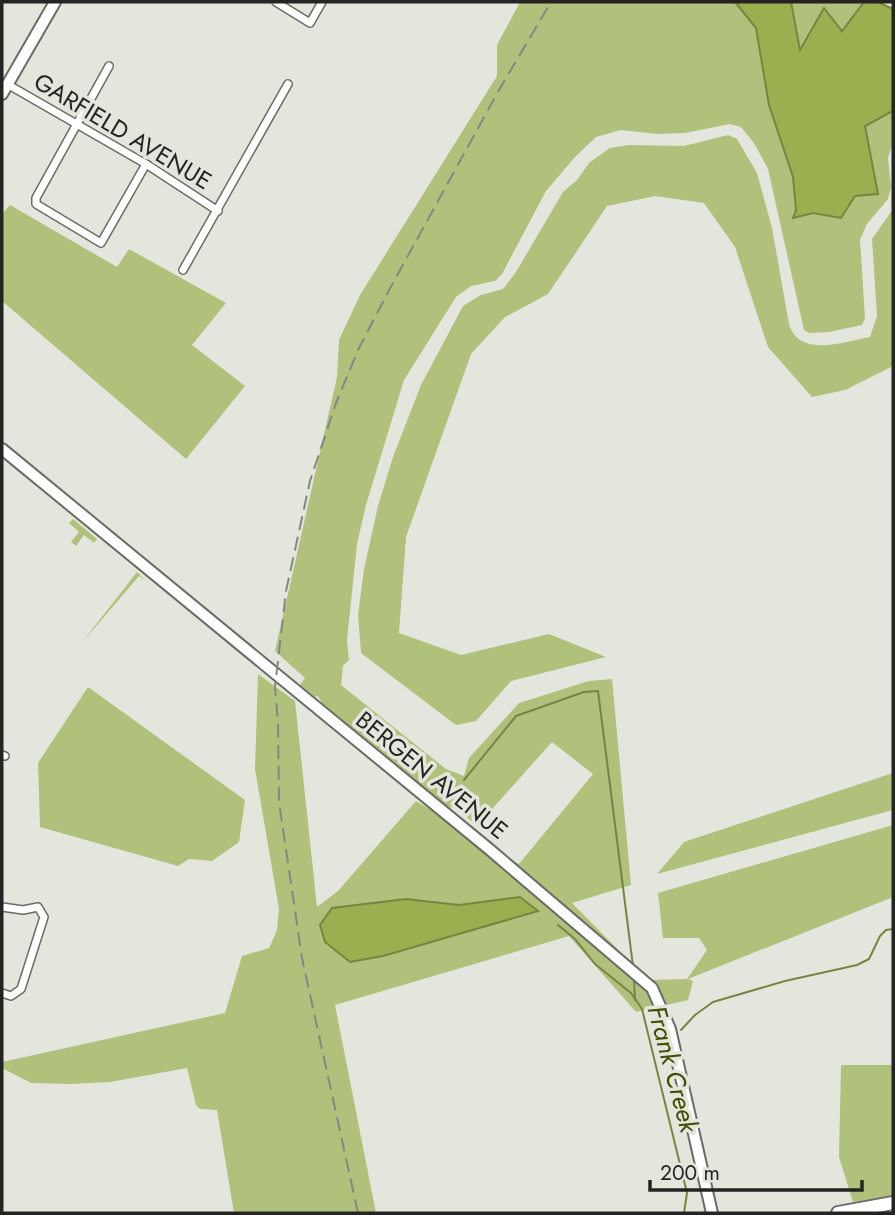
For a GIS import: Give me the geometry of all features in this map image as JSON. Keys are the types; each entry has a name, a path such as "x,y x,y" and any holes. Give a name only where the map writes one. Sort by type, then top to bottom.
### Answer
{"main road":[{"path":"838,1213 893,1203"}],"street":[{"path":"5,89 55,2"},
{"path":"276,2 310,23 322,2"},
{"path":"109,66 36,198 36,204 101,243 146,164"},
{"path":"183,270 288,84"},
{"name":"GARFIELD AVENUE","path":"5,89 78,125 146,164 218,211"},
{"name":"BERGEN AVENUE","path":"2,449 652,988 670,1029 712,1213"},
{"path":"2,907 23,910 38,907 44,917 20,989 11,996 2,993"}],"shaded area":[{"path":"520,2 735,2 756,27 769,105 793,177 796,210 794,218 813,213 841,218 865,125 893,111 893,141 888,158 891,187 888,199 867,224 860,240 865,318 862,325 829,332 809,333 804,330 768,169 754,143 741,127 730,124 685,133 657,134 621,130 596,137 546,191 502,274 495,281 471,286 456,297 404,380 357,544 347,640 349,660 343,666 341,685 446,769 464,776 469,758 519,703 589,681 612,679 631,885 572,903 648,980 687,979 707,950 699,938 663,938 658,893 893,825 893,897 688,979 693,981 688,1000 636,1012 569,936 335,1005 376,1213 234,1213 217,1110 200,1109 196,1105 187,1068 110,1082 31,1083 2,1068 2,1062 225,1013 242,956 269,948 277,930 279,909 255,769 258,674 295,701 317,907 338,891 416,801 519,864 593,774 552,742 477,826 455,807 448,808 322,703 318,696 315,697 300,685 305,678 275,651 337,377 339,340 360,295 497,76 497,45"},
{"path":"735,2 791,2 800,50 824,8 842,31 864,2 878,2 893,9 893,111 865,126 878,194 855,196 841,218 813,213 793,218 796,210 793,177 769,105 756,28"},
{"path":"791,2 864,2 842,32 824,8 800,51"},
{"path":"728,135 737,139 757,173 772,228 789,324 794,335 802,341 824,345 870,337 877,316 872,239 893,209 893,366 845,390 812,397 768,347 735,247 704,203 655,196 607,206 548,294 505,317 471,354 406,537 399,633 461,655 549,634 606,657 511,681 476,721 456,725 361,653 358,615 364,569 378,506 393,457 421,385 463,306 481,295 503,289 516,272 563,192 577,180 590,162 610,148 629,145 684,146"},
{"path":"10,205 117,267 129,249 226,303 192,345 245,386 186,459 2,301 2,214"},
{"path":"73,519 97,539 94,543 84,535 76,546 71,542 79,532 69,523"},
{"path":"137,572 146,581 139,576 80,645"},
{"path":"88,687 245,800 239,842 212,861 189,859 178,866 40,827 38,763"},
{"path":"893,773 893,810 657,874 684,842"},
{"path":"520,897 538,911 383,956 350,962 325,942 320,925 332,908 406,899 459,905"},
{"path":"841,1065 893,1065 893,1196 853,1202 839,1157"}],"waterway":[{"path":"464,780 516,716 584,692 598,691 633,966"},
{"name":"Frank Creek","path":"558,925 575,939 595,964 631,993 642,1009 687,1193 684,1213"},
{"path":"681,1030 713,1002 785,981 857,965 869,959 880,936 886,930 893,929"},
{"path":"634,979 635,1000"}],"railway":[{"path":"358,1213 302,958 279,802 275,687 286,591 310,481 336,403 359,348 499,90 551,2"}]}
